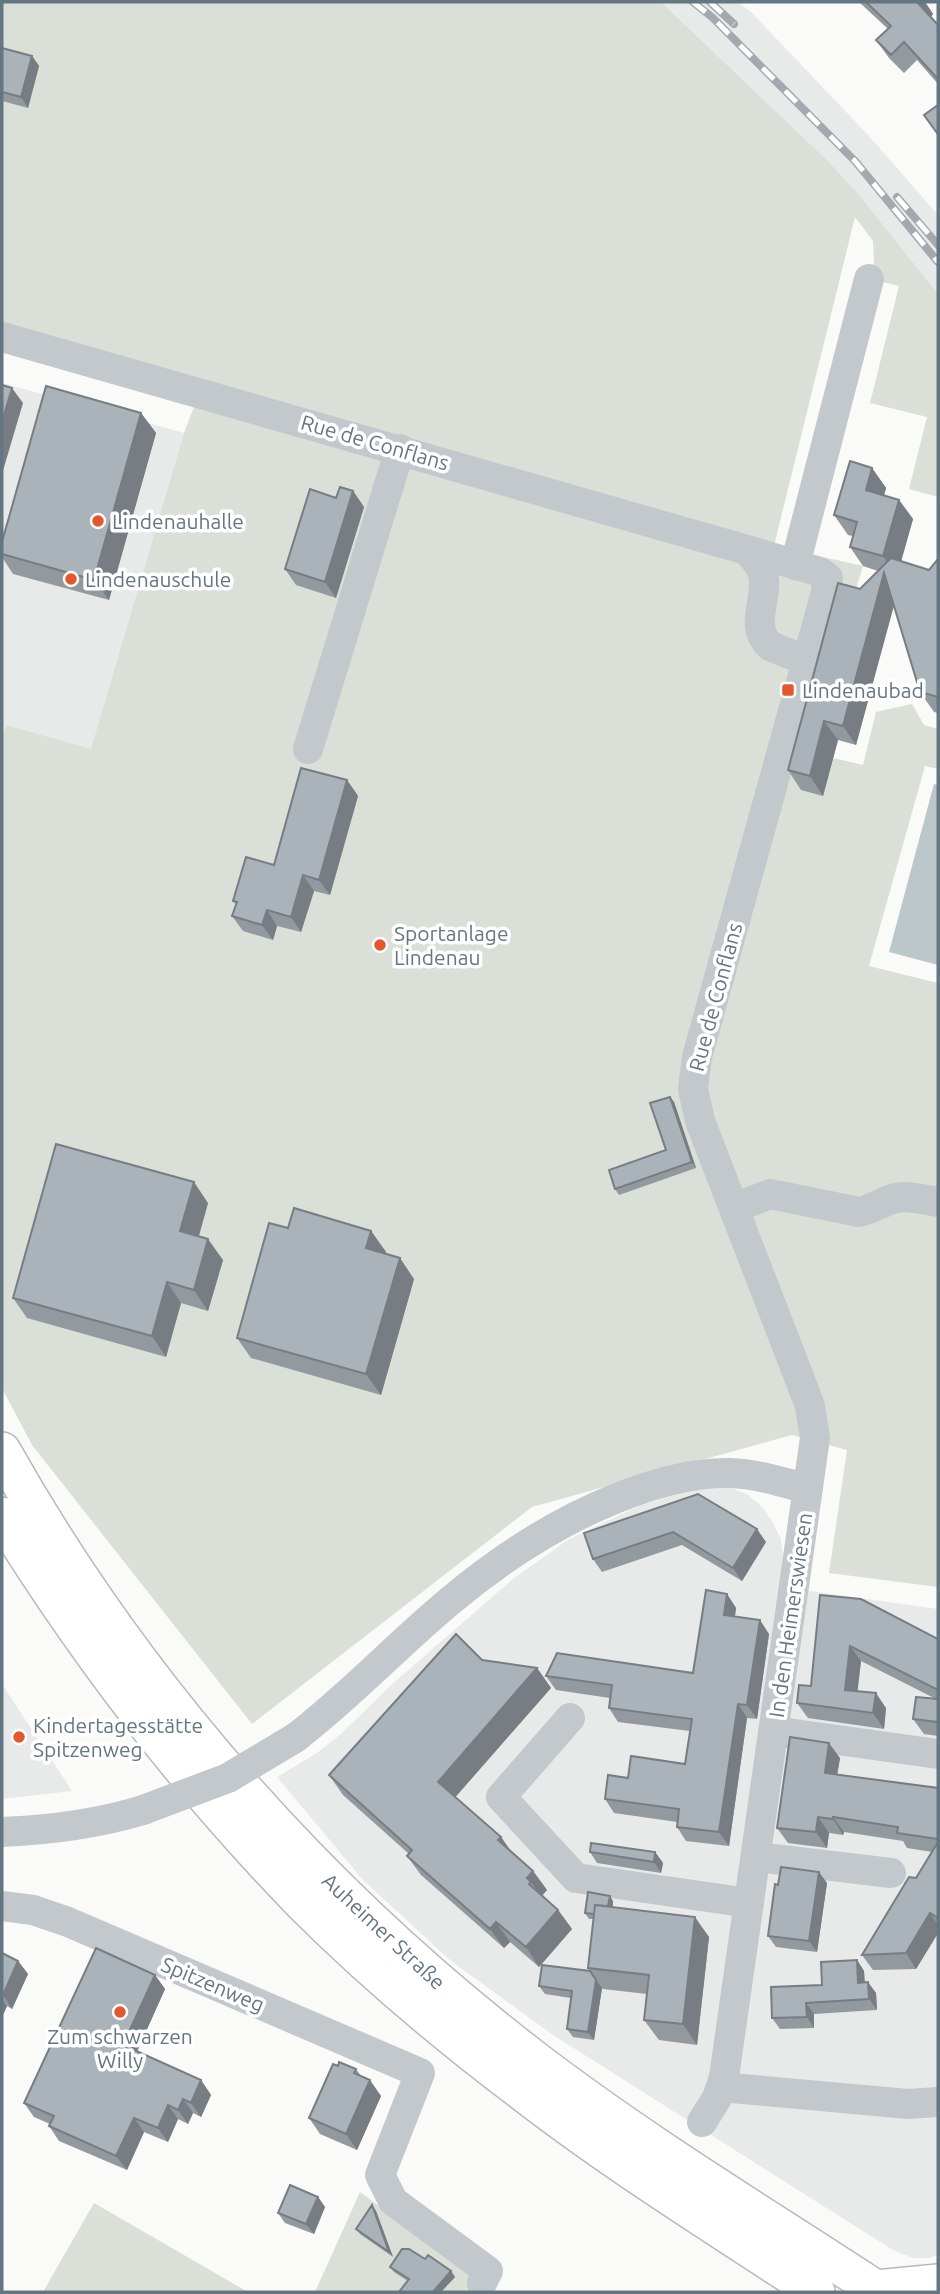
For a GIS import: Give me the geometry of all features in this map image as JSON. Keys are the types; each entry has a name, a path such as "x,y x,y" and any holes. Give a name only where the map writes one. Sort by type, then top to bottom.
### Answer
{"main road":[{"name":"Auheimer Straße","path":"2,1451 67,1558 123,1639 251,1798 332,1885 464,2004 532,2058 643,2139 878,2291"},
{"name":"Auheimer Straße","path":"2,1516 44,1584 107,1674 223,1815 304,1903 387,1980 524,2094 636,2174 816,2292"},
{"path":"878,2291 938,2283"}],"street":[{"path":"795,565 869,279"},
{"name":"Rue de Conflans","path":"2,337 747,550 820,572 828,578 693,1079 700,1121 810,1406 815,1438 808,1489"},
{"path":"308,749 400,449"},
{"path":"747,550 761,568 764,578 759,626 765,642 807,661"},
{"path":"734,1208 769,1194 859,1212 902,1197 938,1202"},
{"name":"In den Heimerswiesen","path":"2,1832 80,1825 110,1819 143,1810 228,1777 295,1738 325,1716 457,1595 518,1549 559,1524 633,1492 675,1479 702,1475 748,1475 808,1489 721,2087 702,2122"},
{"path":"570,1718 501,1797 576,1878 749,1903"},
{"path":"773,1731 938,1754"},
{"path":"756,1857 891,1873"},
{"name":"Spitzenweg","path":"2,1906 33,1910 68,1922 420,2073 380,2175 393,2201 488,2271 482,2283"},
{"path":"721,2087 908,2105 938,2102"}],"shaded area":[{"name":"Sportanlage Lindenau","path":"2,2 661,2 828,161 860,196 938,294 938,497 909,489 927,417 870,403 899,286 875,280 873,241 855,217 774,546 863,566 852,602 833,758 863,765 876,712 912,704 924,725 938,729 938,769 925,766 869,966 938,983 938,1587 829,1573 847,1450 792,1435 532,1507 252,1724 32,1445 2,1388 2,739 6,725 91,749 184,433 203,383 2,325"},
{"path":"661,2 738,2 751,12 869,136 938,215 938,294 860,196 828,161"},
{"name":"Lindenauschule","path":"2,383 184,433 91,750 6,725 2,739"},
{"path":"934,784 938,785 938,965 889,952"},
{"path":"728,1487 747,1494 763,1508 772,1521 781,1539 781,1587 938,1609 938,2254 930,2258 913,2258 893,2250 553,2035 451,1961 363,1880 277,1777 317,1753 341,1734 390,1686 513,1579 569,1539 639,1506 690,1490"},
{"name":"Kindertagesstätte Spitzenweg","path":"2,1684 72,1791 2,1799"},
{"path":"360,2192 495,2292 315,2292"},
{"path":"94,2203 248,2292 43,2292"}],"building":[{"path":"866,2 917,2 938,25 938,79 904,42 891,55 876,40 891,26"},
{"path":"2,48 32,56 21,97 2,92"},
{"path":"938,105 938,132 937,133 924,115"},
{"path":"2,385 12,388 2,422"},
{"path":"46,386 141,413 94,580 2,554 2,542"},
{"path":"850,461 872,468 866,490 899,500 883,556 850,547 857,522 834,515"},
{"path":"340,487 353,491 325,582 285,569 310,489 336,498"},
{"path":"891,558 929,570 938,559 938,697 920,692 884,573 843,726 824,721 810,776 788,770 838,583 860,589"},
{"path":"301,768 347,780 319,880 303,875 291,917 267,910 262,925 232,916 237,902 233,901 246,857 274,865"},
{"path":"670,1097 692,1162 615,1189 609,1170 666,1150 650,1103"},
{"path":"56,1144 194,1182 180,1231 208,1239 194,1290 167,1282 152,1336 13,1298"},
{"path":"294,1208 371,1231 366,1248 400,1258 366,1374 237,1338 269,1223 288,1228"},
{"path":"698,1494 757,1529 733,1568 673,1532 593,1559 584,1533"},
{"path":"706,1590 727,1594 724,1615 760,1620 747,1705 738,1704 719,1832 677,1827 679,1809 605,1799 608,1775 628,1778 631,1756 685,1764 692,1719 609,1708 612,1685 546,1676 557,1653 693,1673"},
{"path":"820,1595 861,1599 938,1639 938,1690 850,1646 845,1690 876,1693 873,1713 797,1703 799,1685 811,1686"},
{"path":"456,1634 482,1660 537,1668 438,1782 501,1837 498,1840 533,1871 527,1878 531,1882 529,1884 558,1910 526,1947 496,1922 490,1929 407,1856 412,1850 329,1775"},
{"path":"916,1697 938,1699 938,1722 913,1719"},
{"path":"790,1737 829,1743 825,1773 938,1788 938,1839 897,1833 898,1827 833,1817 818,1817 816,1832 777,1828"},
{"path":"938,1842 938,1918 930,1913 906,1953 862,1955 909,1877 916,1878"},
{"path":"591,1843 655,1852 654,1862 590,1852"},
{"path":"781,1867 819,1872 809,1941 768,1936 775,1884 778,1885"},
{"path":"588,1892 610,1896 608,1906 595,1905 594,1914 585,1913"},
{"path":"595,1905 695,1917 683,2024 644,2020 649,1975 588,1968"},
{"path":"96,1948 155,1975 123,2045 201,2080 191,2103 183,2099 178,2110 168,2105 158,2128 134,2118 116,2156 49,2126 54,2116 24,2103"},
{"path":"2,1953 18,1961 3,1995 2,1995"},
{"path":"857,1960 858,1983 868,1982 869,1999 806,2003 807,2017 772,2018 771,1987 822,1985 821,1962"},
{"path":"542,1965 590,1971 596,1980 588,2032 567,2029 572,1991 539,1986"},
{"path":"339,2062 356,2069 354,2073 370,2080 346,2134 309,2118 333,2064 338,2066"},
{"path":"290,2185 318,2197 306,2224 278,2213"},
{"path":"372,2205 389,2252 356,2229"},
{"path":"402,2249 409,2249 425,2259 428,2255 451,2271 433,2292 399,2292 409,2279 390,2267"}],"railway":[{"path":"693,2 713,18 855,161 938,262"},
{"path":"710,2 734,24"},
{"path":"897,197 938,245"}],"place":[{"name":"Lindenauhalle","path":"98,521"},
{"name":"Lindenauschule","path":"71,579"},
{"name":"Lindenaubad","path":"788,690"},
{"name":"Sportanlage Lindenau","path":"380,945"},
{"name":"Kindertagesstätte Spitzenweg","path":"19,1737"},
{"name":"Zum schwarzen Willy","path":"120,2012"}]}
